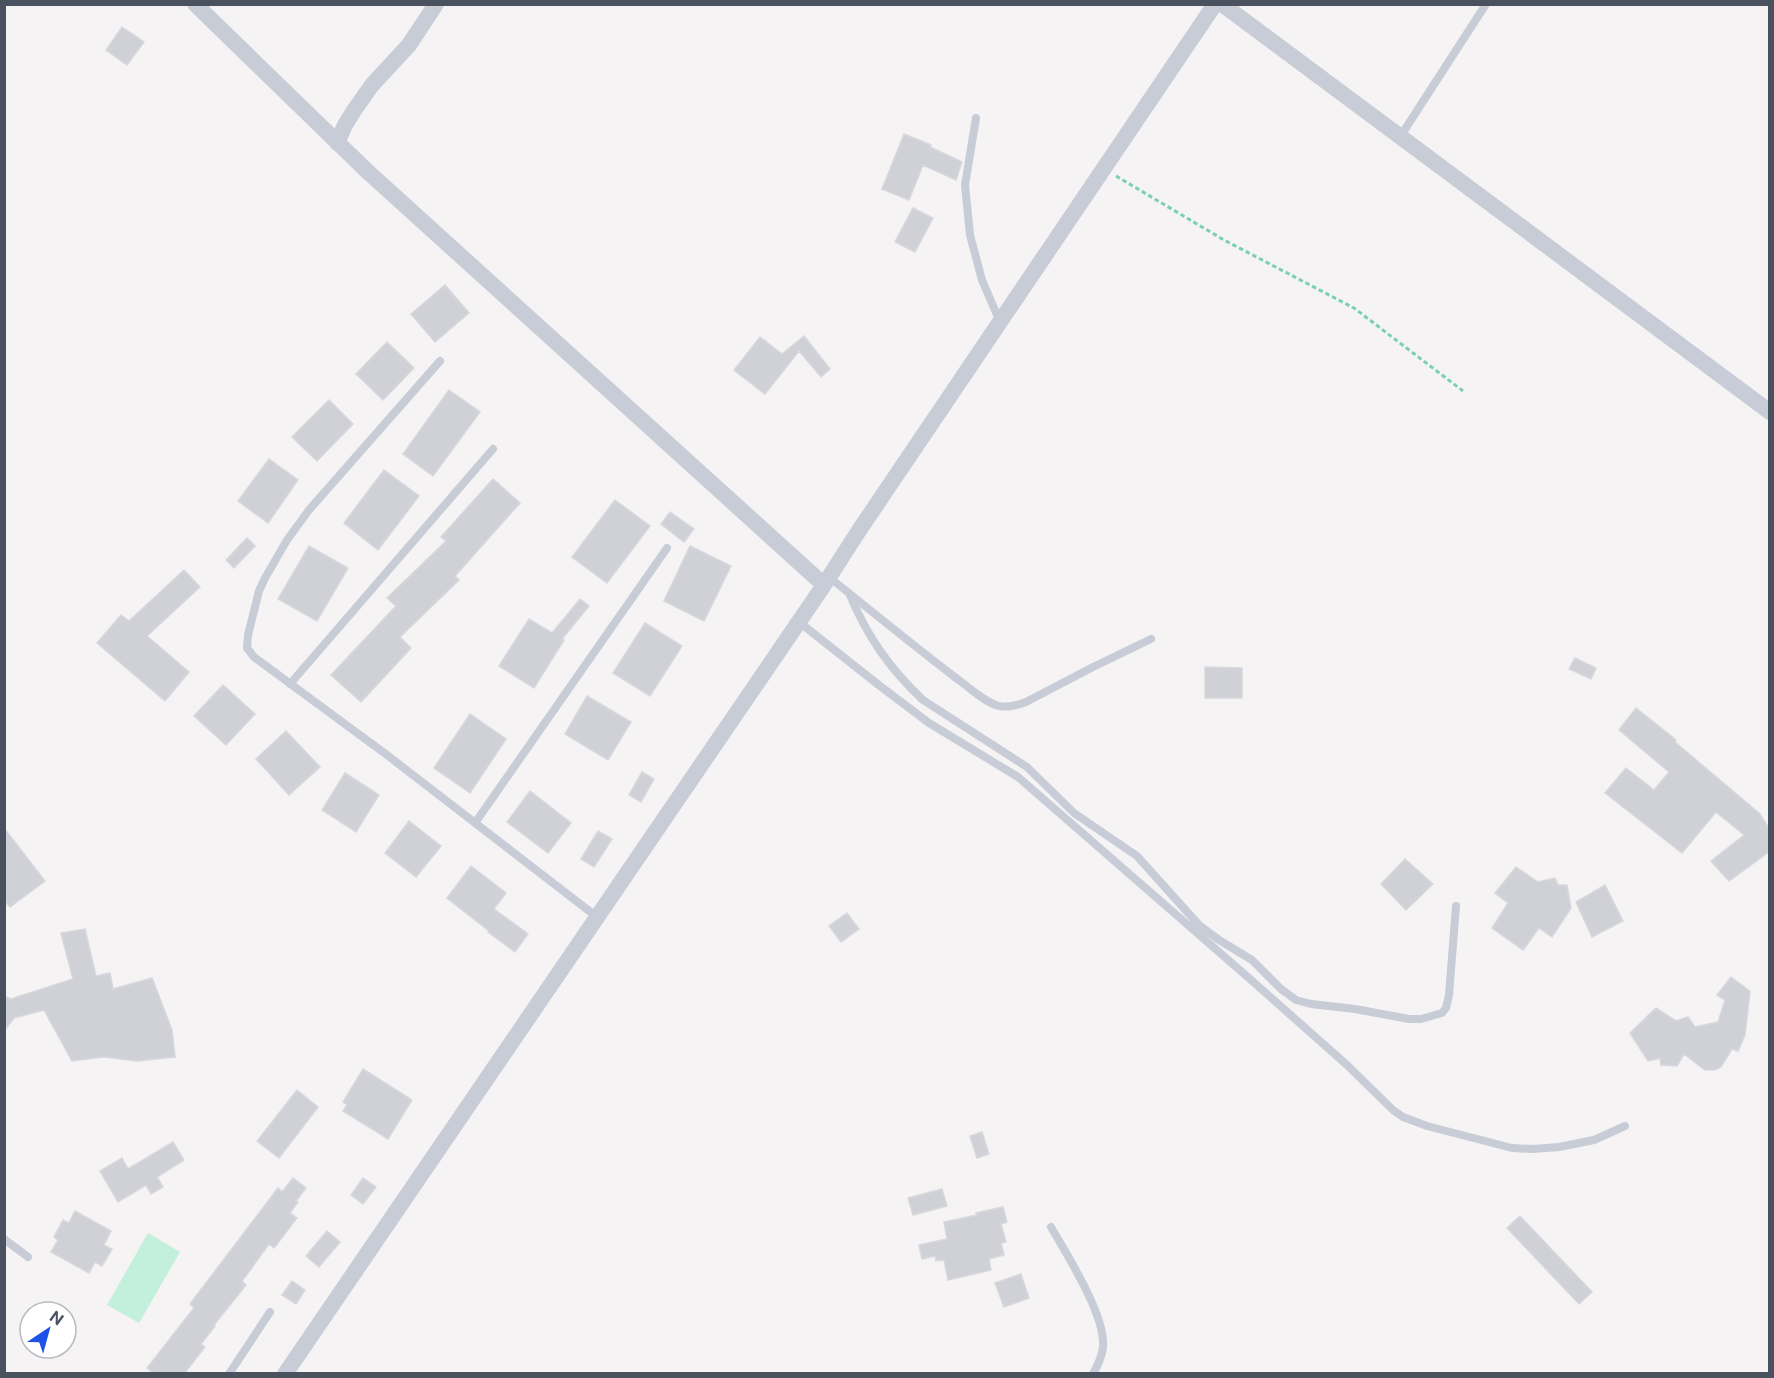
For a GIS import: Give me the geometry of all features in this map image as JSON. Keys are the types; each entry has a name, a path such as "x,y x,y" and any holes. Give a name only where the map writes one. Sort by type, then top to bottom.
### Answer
{"street":[{"path":"195,4 337,142 512,303 827,581"},
{"path":"337,142 355,109 372,85 405,50 436,4"},
{"path":"285,1374 827,581 1215,4"},
{"path":"1222,4 1770,412"}],"lane":[{"path":"1400,137 1486,4"},
{"path":"976,118 965,184 970,235 982,280 1000,322"},
{"path":"440,361 309,510 287,540 265,578 256,602 247,648 254,657 597,917"},
{"path":"290,684 493,450"},
{"path":"475,823 667,548"},
{"path":"827,581 849,593 941,667 991,703 999,706 1026,702 1151,639"},
{"path":"849,593 870,638 900,677 923,700 1027,767 1074,813 1137,856 1199,925 1252,960 1281,989 1296,1000 1409,1019 1421,1019 1443,1013 1448,1002 1456,906"},
{"path":"799,622 929,723 1018,777 1250,979 1403,1117 1427,1126 1512,1148 1533,1149 1559,1147 1594,1140 1625,1126"},
{"path":"1051,1227 1080,1276 1100,1325 1103,1346 1099,1363 1093,1374"},
{"path":"4,1239 28,1257"},
{"path":"229,1374 270,1311"}],"path":[{"path":"1104,169 1224,240 1353,308 1463,391"}],"green space":[{"path":"148,1233 180,1252 139,1323 107,1305"}],"building":[{"path":"122,27 144,42 127,65 106,50"},
{"path":"904,134 931,145 930,147 962,162 956,180 923,165 909,200 882,189"},
{"path":"913,208 933,218 915,252 895,242"},
{"path":"445,285 469,313 435,342 411,314"},
{"path":"804,336 830,369 821,377 799,351 765,394 734,370 760,337 782,354"},
{"path":"387,342 414,368 383,400 356,374"},
{"path":"449,390 480,412 433,476 403,454"},
{"path":"329,400 353,424 317,461 292,437"},
{"path":"269,459 298,480 268,523 238,501"},
{"path":"384,470 419,496 378,550 344,523"},
{"path":"493,479 520,503 455,576 459,580 400,637 411,648 361,702 331,675 396,606 387,598 446,541 441,537"},
{"path":"615,500 650,526 607,583 572,557"},
{"path":"670,512 694,529 684,542 661,524"},
{"path":"247,538 255,546 234,568 226,560"},
{"path":"309,546 348,568 317,621 278,599"},
{"path":"690,546 731,566 704,621 664,601"},
{"path":"184,570 200,587 147,636 189,672 165,701 97,643 121,615 129,621"},
{"path":"580,599 589,606 562,639 564,640 534,688 499,666 529,619 552,633"},
{"path":"645,623 682,646 650,696 613,673"},
{"path":"1575,658 1596,668 1591,679 1569,669"},
{"path":"1205,667 1242,668 1242,698 1205,698"},
{"path":"223,685 255,714 226,745 194,716"},
{"path":"587,696 631,722 608,760 565,734"},
{"path":"1636,708 1760,814 1770,830 1770,851 1729,881 1711,861 1744,835 1716,812 1682,853 1605,793 1626,768 1654,790 1669,772 1619,730"},
{"path":"470,714 506,739 470,793 434,768"},
{"path":"286,731 320,767 289,795 256,759"},
{"path":"642,772 654,779 641,802 629,795"},
{"path":"345,773 379,795 356,832 322,810"},
{"path":"530,791 571,823 548,853 507,822"},
{"path":"409,821 441,846 416,877 385,853"},
{"path":"4,828 45,881 10,907 4,900"},
{"path":"598,831 612,839 594,867 581,859"},
{"path":"1405,859 1433,884 1406,910 1381,884"},
{"path":"471,866 506,893 494,909 528,934 515,952 447,898"},
{"path":"1516,867 1538,882 1555,878 1558,885 1567,885 1571,908 1552,937 1539,928 1523,950 1492,928 1508,903 1495,893"},
{"path":"1605,885 1623,921 1592,937 1576,902"},
{"path":"847,913 859,929 841,942 829,926"},
{"path":"85,929 96,976 110,973 113,989 152,978 172,1030 175,1057 137,1061 104,1057 72,1061 44,1010 14,1018 4,1031 4,996 11,999 73,979 61,933"},
{"path":"1731,977 1750,991 1745,1035 1738,1051 1732,1049 1721,1067 1715,1070 1705,1070 1684,1054 1677,1066 1661,1065 1660,1058 1648,1061 1630,1033 1656,1008 1676,1021 1688,1017 1695,1027 1718,1022 1725,1000 1717,995"},
{"path":"363,1069 412,1100 388,1139 343,1111 347,1105 343,1102"},
{"path":"297,1090 318,1107 279,1158 257,1141"},
{"path":"982,1132 989,1154 977,1158 970,1136"},
{"path":"173,1142 184,1160 157,1177 163,1187 151,1194 146,1185 118,1202 100,1171 122,1158 128,1169"},
{"path":"293,1178 306,1188 290,1213 297,1218 274,1248 269,1244 242,1281 246,1285 214,1325 201,1344 205,1347 184,1374 155,1374 147,1368 194,1308 190,1304 278,1188 282,1192"},
{"path":"363,1178 376,1187 363,1204 351,1195"},
{"path":"942,1189 947,1206 913,1215 908,1198"},
{"path":"1003,1207 1007,1222 1001,1224 1006,1242 1001,1243 1004,1255 989,1259 991,1270 948,1280 944,1260 936,1261 935,1256 922,1259 919,1245 947,1239 944,1222"},
{"path":"75,1211 111,1231 104,1245 112,1249 102,1266 95,1262 89,1273 51,1252 58,1240 54,1237 63,1220 69,1223"},
{"path":"1520,1216 1592,1292 1579,1304 1507,1228"},
{"path":"327,1231 340,1242 319,1267 306,1256"},
{"path":"1021,1274 1029,1298 1004,1307 995,1283"},
{"path":"292,1281 305,1290 296,1304 282,1295"}]}
